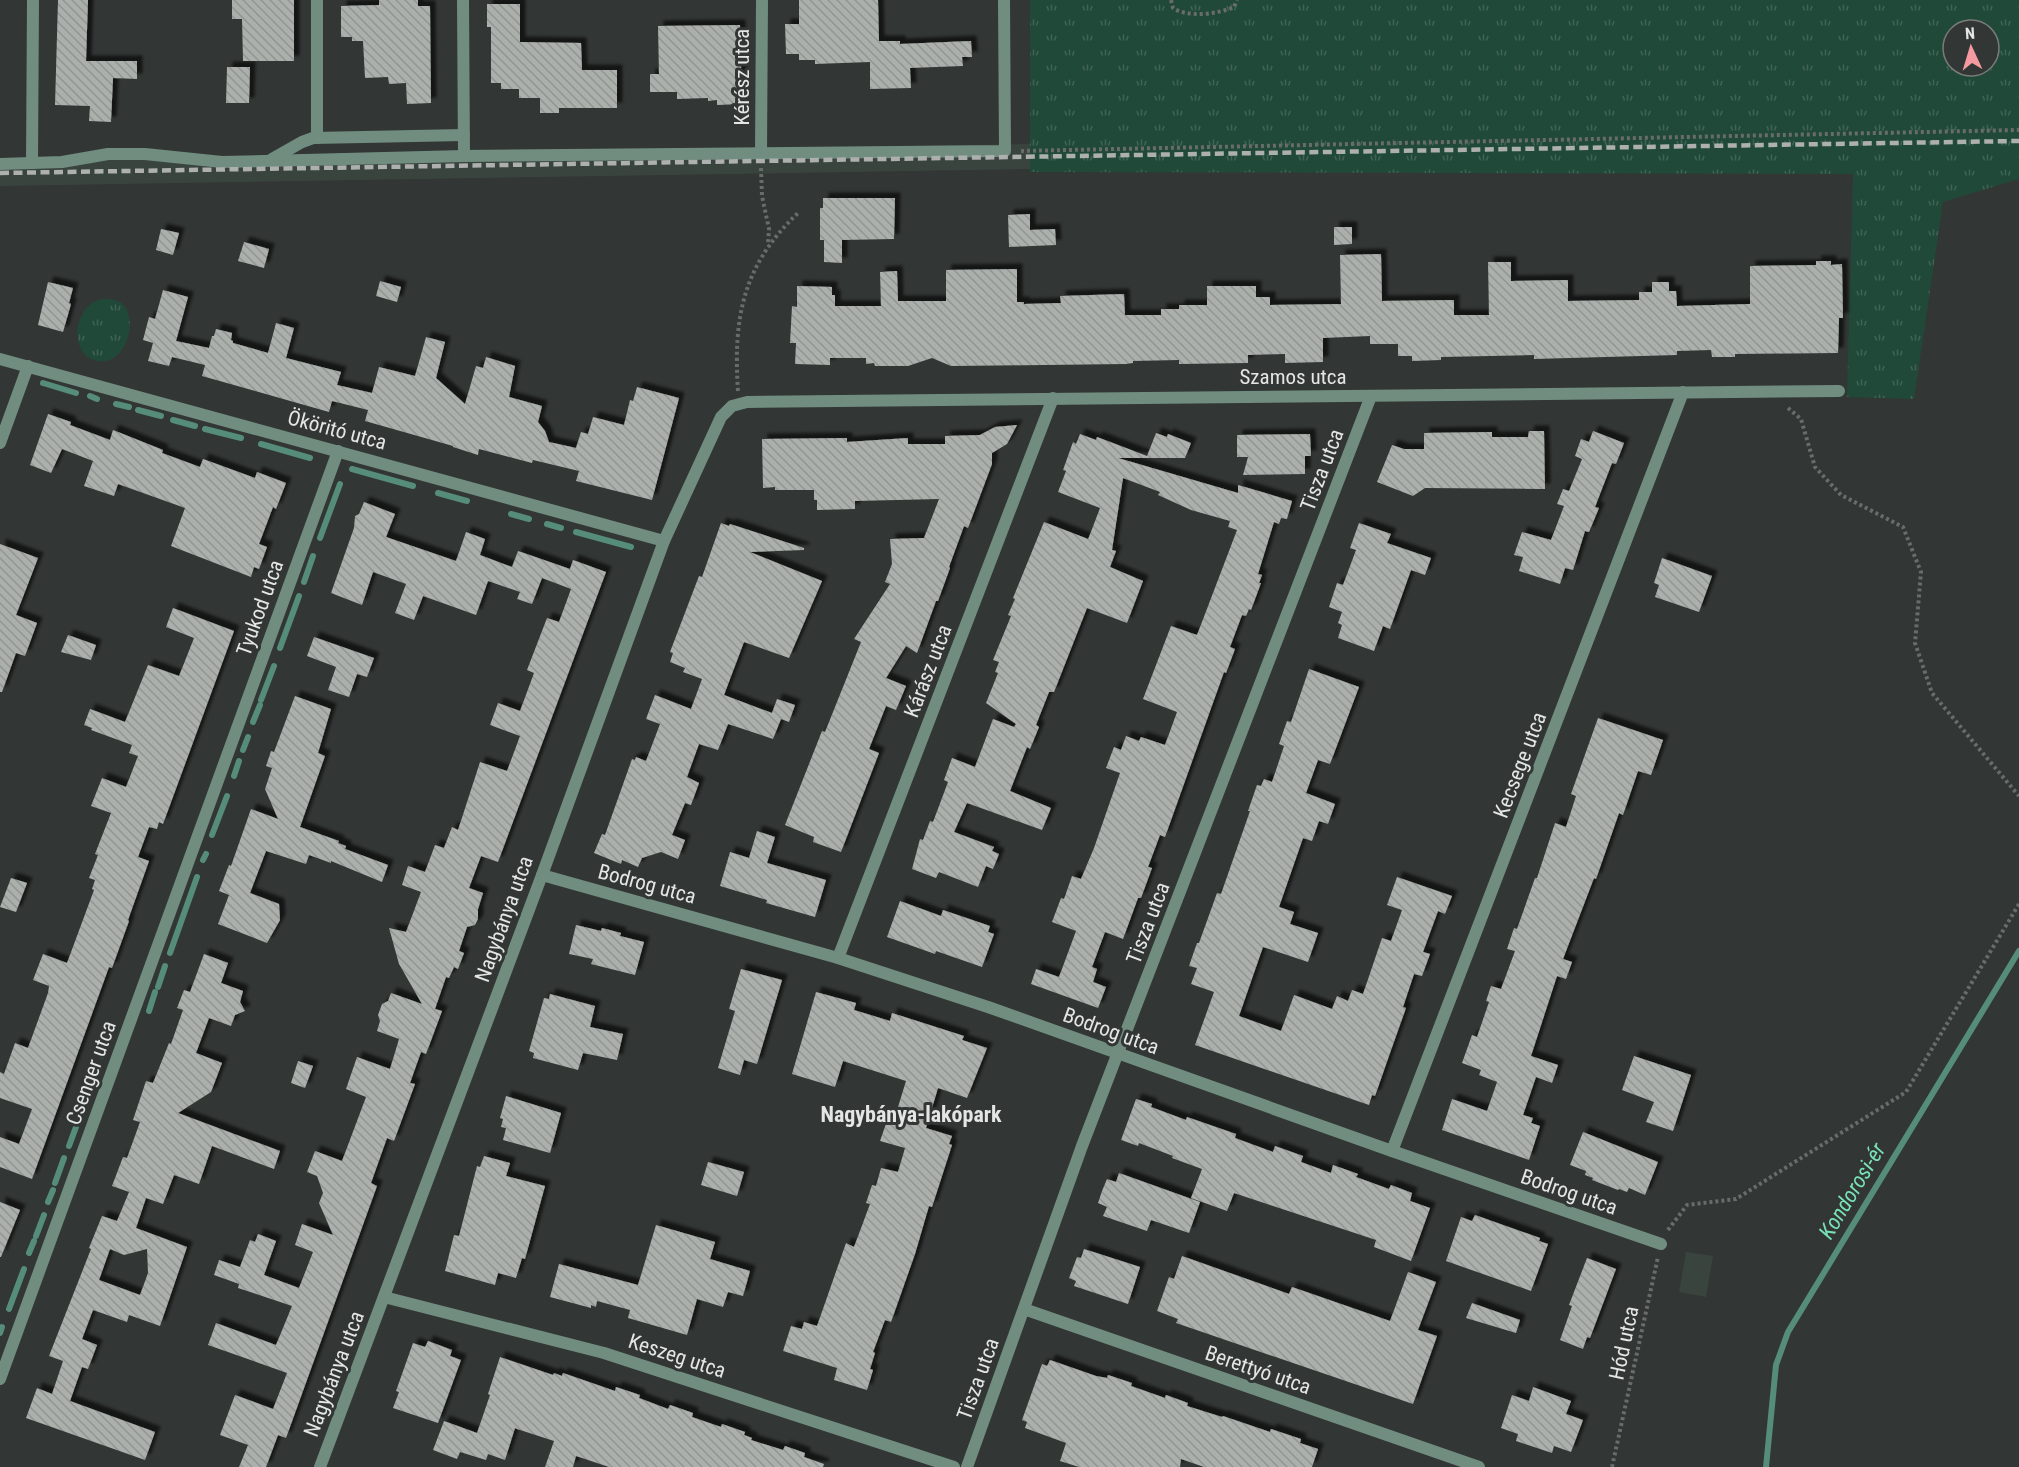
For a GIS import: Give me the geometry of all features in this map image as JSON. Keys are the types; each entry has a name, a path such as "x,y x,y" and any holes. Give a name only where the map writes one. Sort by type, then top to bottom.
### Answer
{"street":[{"path":"32,163 33,0"},
{"path":"317,0 317,138"},
{"path":"463,0 464,156"},
{"name":"Kérész utca","path":"761,154 762,0"},
{"path":"0,164 62,162 108,154 145,154 212,161 464,156 1005,151 1004,0"},
{"path":"268,160 306,140 317,138 464,135"},
{"name":"Ököritó utca","path":"0,358 664,541"},
{"path":"0,443 28,366"},
{"name":"Szamos utca","path":"743,403 1839,391"},
{"name":"Kecsege utca","path":"1392,1151 1683,392"},
{"name":"Tisza utca","path":"967,1467 1082,1146 1371,396"},
{"name":"Kárász utca","path":"838,958 1053,398"},
{"name":"Nagybánya utca","path":"320,1467 542,875 664,541 721,417 726,411 743,403"},
{"name":"Tyukod utca","path":"220,779 338,451"},
{"name":"Csenger utca","path":"0,1379 220,779"},
{"name":"Bodrog utca","path":"542,875 838,958 988,1007 1661,1244"},
{"name":"Keszeg utca","path":"384,1297 604,1353 954,1467"},
{"name":"Berettyó utca","path":"1024,1309 1479,1467"}],"path":[{"path":"1171,0 1173,8 1178,12 1194,13 1228,9 1234,7 1236,0"},
{"path":"1005,151 2019,130"},
{"path":"761,154 762,196 767,216 768,245"},
{"path":"743,403 737,369 742,305 752,273 768,245 798,213"},
{"path":"1779,406 1786,407 1801,419 1815,467 1841,495 1903,527 1921,572 1915,643 1932,693 2019,796"},
{"name":"Hód utca","path":"1612,1467 1661,1244 1669,1228 1687,1205 1736,1199 1906,1092 2019,904"}],"shaded area":[{"path":"1031,144 1031,169 0,186 0,160"},
{"path":"1686,1252 1713,1256 1706,1297 1679,1292"}],"green space":[{"path":"1030,0 2019,0 2019,179 1943,202 1914,399 1847,397 1853,174 1030,172"},
{"path":"101,299 120,302 126,309 130,329 122,349 115,357 106,361 94,360 87,356 80,347 78,337 79,323 84,311"}],"building":[{"path":"58,0 88,0 86,61 137,61 137,79 113,78 111,122 89,121 90,106 55,105"},
{"path":"232,0 294,0 294,61 243,61 242,19 232,19"},
{"path":"379,0 418,0 418,6 430,6 431,103 407,104 406,83 389,84 388,77 365,78 363,41 352,41 352,37 341,37 341,6 379,5"},
{"path":"799,0 878,0 879,41 900,41 900,44 971,41 972,57 962,57 963,66 910,68 911,88 870,89 870,62 815,64 815,60 799,60 799,54 786,54 785,24 799,24"},
{"path":"487,4 520,4 520,42 581,43 582,70 617,70 617,108 559,108 559,113 540,113 540,98 519,98 519,89 501,89 501,83 491,83 491,27 487,27"},
{"path":"740,25 742,104 717,105 717,100 708,101 708,98 677,99 677,92 650,92 650,74 659,74 658,26"},
{"path":"227,67 250,67 249,103 226,103"},
{"path":"823,198 895,198 894,239 842,240 842,263 824,262 824,240 820,240 820,208 823,208"},
{"path":"1030,214 1030,230 1055,229 1056,245 1009,247 1008,215"},
{"path":"1334,227 1352,227 1352,244 1334,245"},
{"path":"161,229 179,233 173,255 156,250"},
{"path":"244,242 269,249 264,268 238,261"},
{"path":"1381,254 1382,301 1454,300 1454,315 1489,315 1488,262 1511,262 1511,281 1568,280 1568,301 1639,300 1639,292 1652,292 1652,282 1669,282 1669,291 1676,291 1677,306 1750,304 1750,266 1816,265 1816,261 1831,261 1831,265 1842,264 1843,318 1839,318 1838,353 1735,354 1735,357 1712,357 1711,350 1677,351 1677,355 1534,359 1534,355 1441,357 1441,360 1412,361 1412,356 1398,356 1398,344 1370,344 1370,336 1323,338 1323,362 1285,363 1285,354 1248,355 1248,363 1179,364 1179,360 1133,361 1133,363 1126,364 951,366 932,358 908,366 875,366 874,363 866,364 866,358 830,358 830,365 795,364 796,343 790,343 792,306 797,307 797,286 832,287 835,306 881,306 880,272 897,271 898,301 946,301 946,270 1017,269 1017,302 1024,302 1024,304 1061,303 1060,296 1124,294 1125,315 1161,315 1161,309 1179,309 1179,305 1207,305 1207,286 1256,286 1256,297 1270,297 1270,305 1341,304 1340,255"},
{"path":"380,281 401,287 397,302 376,296"},
{"path":"48,282 73,288 63,332 38,325"},
{"path":"163,290 188,297 176,341 209,348 216,329 232,333 233,343 268,353 276,323 294,328 286,358 341,372 337,385 372,393 379,367 415,376 426,337 445,342 436,378 465,404 476,366 483,368 486,357 515,366 509,397 542,406 538,422 549,442 576,448 581,432 588,434 593,417 624,425 630,400 633,401 637,387 679,398 652,500 576,481 579,471 533,460 532,463 479,449 478,455 365,421 368,410 332,401 329,412 202,376 205,365 172,357 169,366 148,361 153,343 143,340 149,317 155,319"},
{"path":"48,414 110,440 113,430 163,450 162,453 200,467 203,459 255,478 257,472 286,483 276,509 273,507 259,544 267,547 259,569 254,567 251,577 171,546 185,508 118,484 114,496 84,486 93,461 62,449 51,473 30,465"},
{"path":"1017,425 1007,444 992,453 992,464 968,528 964,526 917,653 906,646 886,678 906,686 896,710 886,706 869,749 879,753 841,852 813,842 814,837 785,825 822,731 825,732 861,642 854,639 890,584 885,582 892,564 890,539 924,538 939,499 855,501 855,509 817,510 814,490 763,488 762,439 847,438 847,442 908,438 908,444 945,444 945,436 980,435 995,427"},
{"path":"1529,431 1544,431 1545,489 1425,488 1413,496 1377,482 1392,445 1404,449 1424,449 1424,433 1492,432 1492,437 1528,437"},
{"path":"1593,431 1624,443 1616,464 1612,463 1595,507 1599,508 1589,532 1585,531 1573,570 1565,568 1560,584 1519,571 1523,557 1514,555 1522,532 1551,540 1564,506 1557,504 1563,489 1569,491 1582,459 1575,456 1581,439 1589,442"},
{"path":"1156,433 1167,437 1168,434 1191,443 1185,458 1118,458 1238,493 1238,485 1292,501 1287,519 1281,518 1279,524 1274,522 1258,574 1262,575 1259,583 1261,583 1251,610 1249,609 1246,616 1242,615 1230,647 1235,649 1226,673 1224,672 1165,837 1160,835 1148,867 1152,868 1141,898 1138,898 1123,939 1105,932 1092,967 1097,969 1093,982 1106,987 1098,1008 1031,984 1036,969 1059,977 1076,931 1052,922 1061,898 1064,899 1072,876 1081,879 1094,848 1120,773 1106,768 1114,747 1121,750 1126,736 1139,741 1141,737 1165,745 1177,712 1143,699 1171,626 1197,635 1237,530 1228,527 1230,521 1191,510 1158,495 1160,492 1123,478 1112,550 1116,551 1110,567 1143,581 1127,623 1087,608 1054,692 1049,692 1036,725 1039,727 1030,749 1027,747 1010,791 1051,808 1042,830 967,803 954,832 994,847 992,851 999,854 993,869 986,866 978,887 939,872 936,878 912,869 920,839 923,840 930,821 933,822 948,782 944,780 952,758 975,767 993,719 1014,727 1016,724 986,703 998,673 995,672 999,662 993,660 1011,616 1008,615 1015,599 1013,598 1044,522 1088,539 1100,508 1058,492 1073,442 1076,444 1080,434 1096,440 1097,437 1147,456"},
{"path":"1310,434 1311,456 1305,456 1305,474 1243,475 1248,457 1237,457 1237,435"},
{"path":"364,502 395,514 386,537 456,561 466,532 485,539 480,555 512,567 518,551 570,569 573,560 606,572 498,862 481,856 469,888 483,893 478,909 478,919 475,925 467,927 459,951 464,953 458,969 454,967 449,978 446,977 435,1009 442,1011 426,1054 421,1052 410,1083 415,1084 394,1141 387,1138 371,1183 377,1186 286,1438 278,1435 266,1467 239,1467 248,1445 220,1435 235,1395 273,1409 287,1373 208,1345 216,1323 276,1345 292,1306 238,1288 239,1284 214,1275 219,1260 240,1267 250,1240 255,1242 258,1234 276,1241 264,1275 299,1288 313,1252 295,1245 302,1224 333,1235 319,1203 323,1193 317,1176 307,1172 315,1151 342,1161 366,1097 346,1089 357,1057 390,1069 399,1039 377,1031 380,1021 378,1015 382,1004 388,1001 391,993 422,1004 399,964 389,928 406,932 421,892 402,885 408,866 425,872 435,845 444,848 452,827 458,830 480,762 507,771 520,736 490,725 498,703 520,711 534,673 527,670 547,618 559,622 571,589 542,578 532,604 517,599 520,592 488,581 476,615 423,596 414,620 395,613 406,584 373,572 362,605 331,593 354,528 355,516 359,514"},
{"path":"721,523 804,548 804,550 750,552 822,581 789,658 744,642 724,695 772,713 777,699 795,705 789,722 781,719 773,739 728,724 718,750 699,744 687,777 699,783 691,805 685,803 672,835 685,840 678,859 661,852 642,858 638,867 622,860 621,864 594,853 602,834 605,835 632,759 635,760 636,757 646,761 660,724 646,719 655,695 691,709 702,679 683,672 685,668 670,662 673,653 670,652 699,576 702,577"},
{"path":"1359,523 1391,534 1387,543 1431,558 1425,575 1411,570 1390,629 1383,626 1374,651 1338,638 1342,625 1338,623 1342,612 1329,607 1337,583 1343,585 1356,550 1350,548"},
{"path":"0,544 38,558 16,615 37,623 25,656 16,653 2,692 0,692"},
{"path":"1662,558 1712,576 1699,612 1655,597 1659,585 1654,583"},
{"path":"173,608 234,631 163,824 159,822 157,829 149,827 138,857 149,861 112,968 109,967 32,1179 0,1167 0,1137 19,1144 32,1109 0,1098 0,1072 4,1074 15,1043 28,1048 48,993 49,986 33,980 43,954 67,963 94,890 92,889 95,880 89,878 98,855 95,854 111,813 91,806 102,778 126,787 138,756 129,753 132,745 91,730 92,728 84,725 90,709 125,722 148,665 179,676 194,638 166,627"},
{"path":"68,635 96,645 91,660 61,652"},
{"path":"314,637 374,658 367,677 357,674 349,697 328,690 336,667 307,656"},
{"path":"1309,669 1359,687 1330,764 1318,760 1306,793 1335,804 1328,824 1319,821 1312,841 1303,838 1279,907 1294,912 1290,924 1318,933 1308,962 1263,947 1239,1016 1281,1031 1294,995 1332,1009 1337,996 1348,1001 1352,990 1363,994 1382,938 1391,941 1402,910 1387,905 1397,877 1452,896 1445,914 1438,911 1423,952 1430,954 1422,976 1414,974 1403,1007 1406,1008 1375,1096 1372,1095 1369,1105 1195,1045 1214,992 1191,984 1197,968 1189,966 1217,893 1221,894 1257,785 1261,786 1264,779 1272,782 1284,746 1279,744 1287,721 1291,722"},
{"path":"295,696 331,709 318,753 325,756 300,827 339,841 338,843 346,846 345,849 388,865 382,882 331,861 331,863 309,855 306,864 266,851 250,893 279,904 280,920 267,943 218,924 229,895 219,891 229,865 231,866 251,809 278,819 265,789 272,768 266,766 271,751 274,752"},
{"path":"1598,718 1663,740 1651,775 1638,771 1623,815 1619,813 1596,879 1594,878 1563,959 1572,962 1566,979 1557,976 1531,1056 1558,1065 1552,1083 1536,1077 1523,1115 1533,1118 1531,1123 1540,1126 1529,1160 1442,1130 1452,1099 1487,1111 1497,1082 1479,1075 1481,1070 1462,1063 1472,1035 1477,1037 1489,1002 1486,1001 1491,986 1501,989 1515,951 1507,949 1514,928 1517,929 1535,878 1537,878 1555,823 1566,827 1576,796 1571,794"},
{"path":"757,831 775,837 767,863 826,880 815,917 766,903 767,900 720,886 730,852 749,858"},
{"path":"11,878 27,883 16,912 0,907"},
{"path":"900,901 941,916 943,910 990,926 988,932 994,934 982,967 887,937"},
{"path":"576,925 601,931 602,928 621,933 620,936 644,942 635,975 591,964 593,959 569,954"},
{"path":"204,954 228,963 221,983 243,991 240,1002 245,1011 235,1015 231,1026 209,1018 196,1053 222,1063 211,1092 178,1113 280,1151 274,1169 212,1146 199,1184 174,1175 163,1204 146,1198 136,1228 187,1247 160,1326 129,1315 127,1322 93,1310 82,1339 97,1345 88,1369 82,1367 70,1401 155,1432 145,1460 26,1418 37,1388 52,1394 63,1361 49,1356 102,1216 117,1221 129,1192 112,1186 123,1157 127,1158 140,1122 133,1120 146,1081 153,1083 169,1043 171,1044 183,1010 177,1008 184,990 190,992","holes":["110,1249 124,1255 147,1249 148,1273 140,1295 99,1280"]},
{"path":"741,969 782,980 757,1064 744,1060 740,1075 718,1068 735,1011 729,1009"},
{"path":"816,992 856,1003 854,1010 890,1021 892,1013 964,1036 962,1040 987,1048 967,1098 938,1088 926,1128 952,1136 949,1144 952,1145 932,1207 929,1206 891,1322 885,1320 873,1352 875,1353 870,1369 873,1370 867,1390 834,1380 837,1368 783,1351 791,1326 802,1329 804,1322 817,1326 846,1243 854,1247 870,1204 866,1203 872,1185 876,1186 881,1168 898,1172 905,1148 880,1141 888,1118 894,1120 906,1081 843,1061 835,1087 792,1074"},
{"path":"550,994 595,1006 590,1027 623,1034 617,1060 583,1053 578,1070 533,1058 534,1053 529,1051 544,998 549,999"},
{"path":"1634,1056 1691,1075 1673,1131 1646,1122 1654,1102 1622,1090"},
{"path":"298,1061 313,1066 305,1088 291,1083"},
{"path":"506,1096 561,1113 550,1153 503,1140 506,1128 501,1127 503,1119 500,1118"},
{"path":"1136,1099 1186,1120 1187,1117 1236,1134 1235,1138 1273,1152 1275,1146 1303,1156 1301,1162 1331,1173 1333,1165 1358,1174 1356,1177 1389,1189 1391,1185 1412,1193 1410,1201 1430,1208 1411,1261 1374,1247 1376,1240 1234,1193 1227,1211 1191,1198 1202,1169 1139,1143 1138,1146 1121,1140"},
{"path":"1583,1132 1658,1162 1645,1195 1629,1188 1627,1192 1618,1190 1592,1180 1593,1178 1585,1175 1586,1171 1570,1165"},
{"path":"484,1156 510,1163 506,1176 545,1186 525,1259 522,1258 516,1278 498,1273 495,1285 445,1271 454,1235 459,1236 477,1166 480,1167"},
{"path":"708,1162 744,1172 737,1196 701,1185"},
{"path":"1119,1173 1200,1202 1189,1233 1151,1220 1147,1231 1103,1216 1107,1207 1098,1203 1102,1191 1107,1179 1116,1182"},
{"path":"0,1202 20,1210 1,1257 0,1257"},
{"path":"1475,1215 1540,1238 1539,1241 1548,1244 1531,1291 1446,1261 1461,1217 1472,1221"},
{"path":"656,1225 715,1242 710,1259 750,1271 743,1296 728,1292 723,1307 697,1299 687,1335 628,1318 630,1310 597,1301 596,1307 591,1305 591,1308 550,1297 559,1264 638,1285"},
{"path":"1084,1249 1140,1267 1128,1304 1074,1286 1076,1281 1069,1278 1077,1257 1081,1258"},
{"path":"1182,1256 1289,1294 1292,1287 1390,1321 1408,1272 1436,1282 1418,1330 1437,1336 1413,1404 1176,1323 1178,1319 1157,1311 1169,1277 1174,1279"},
{"path":"1587,1258 1616,1269 1590,1338 1587,1337 1583,1349 1560,1340 1572,1306 1569,1305"},
{"path":"1472,1303 1520,1320 1516,1333 1466,1318"},
{"path":"428,1341 452,1350 450,1356 461,1360 438,1423 393,1408 399,1392 396,1391 413,1343 425,1347"},
{"path":"500,1357 553,1375 554,1373 562,1376 563,1373 615,1391 616,1387 640,1395 639,1398 668,1409 670,1405 693,1413 692,1417 745,1432 744,1435 752,1438 751,1440 783,1450 785,1446 805,1453 804,1457 824,1464 823,1467 609,1467 576,1456 573,1467 545,1467 554,1441 515,1428 505,1460 488,1454 486,1460 460,1452 457,1459 433,1450 444,1421 477,1433"},
{"path":"1050,1360 1096,1376 1107,1378 1108,1375 1165,1398 1166,1395 1188,1403 1187,1406 1270,1432 1271,1429 1301,1439 1300,1443 1318,1449 1312,1467 1204,1467 1181,1459 1180,1467 1079,1467 1060,1461 1066,1443 1025,1428 1027,1422 1022,1420 1042,1364 1047,1366"},
{"path":"1533,1387 1571,1401 1566,1414 1583,1420 1571,1452 1554,1446 1552,1453 1516,1441 1518,1434 1501,1428 1512,1395 1529,1401"}],"waterway":[{"path":"43,383 76,393"},
{"path":"90,396 97,399"},
{"path":"116,404 129,407"},
{"path":"138,410 161,416"},
{"path":"173,420 195,426"},
{"path":"205,429 241,438"},
{"path":"261,444 310,458"},
{"path":"352,469 413,486"},
{"path":"320,538 340,484"},
{"path":"438,493 467,501"},
{"path":"511,514 529,519"},
{"path":"547,524 561,528"},
{"path":"576,532 631,547"},
{"path":"304,582 313,556"},
{"path":"280,648 299,596"},
{"path":"261,700 274,666"},
{"path":"253,722 260,705"},
{"path":"243,750 248,737"},
{"path":"234,776 239,761"},
{"path":"212,835 227,796"},
{"path":"203,860 206,854"},
{"path":"170,953 197,877"},
{"name":"Kondorosi-ér","path":"1766,1467 1776,1365 1788,1332 2019,951"},
{"path":"158,987 165,966"},
{"path":"149,1011 155,992"},
{"path":"102,1056 111,1030"},
{"path":"94,1078 96,1072"},
{"path":"78,1121 85,1102"},
{"path":"69,1146 76,1127"},
{"path":"55,1183 64,1158"},
{"path":"48,1202 53,1190"},
{"path":"36,1236 44,1215"},
{"path":"29,1253 34,1241"},
{"path":"9,1309 24,1269"},
{"path":"0,1333 2,1327"}],"railway":[{"path":"0,173 2019,141"}],"district":[{"name":"Nagybánya-lakópark","path":"911,1114"}]}
